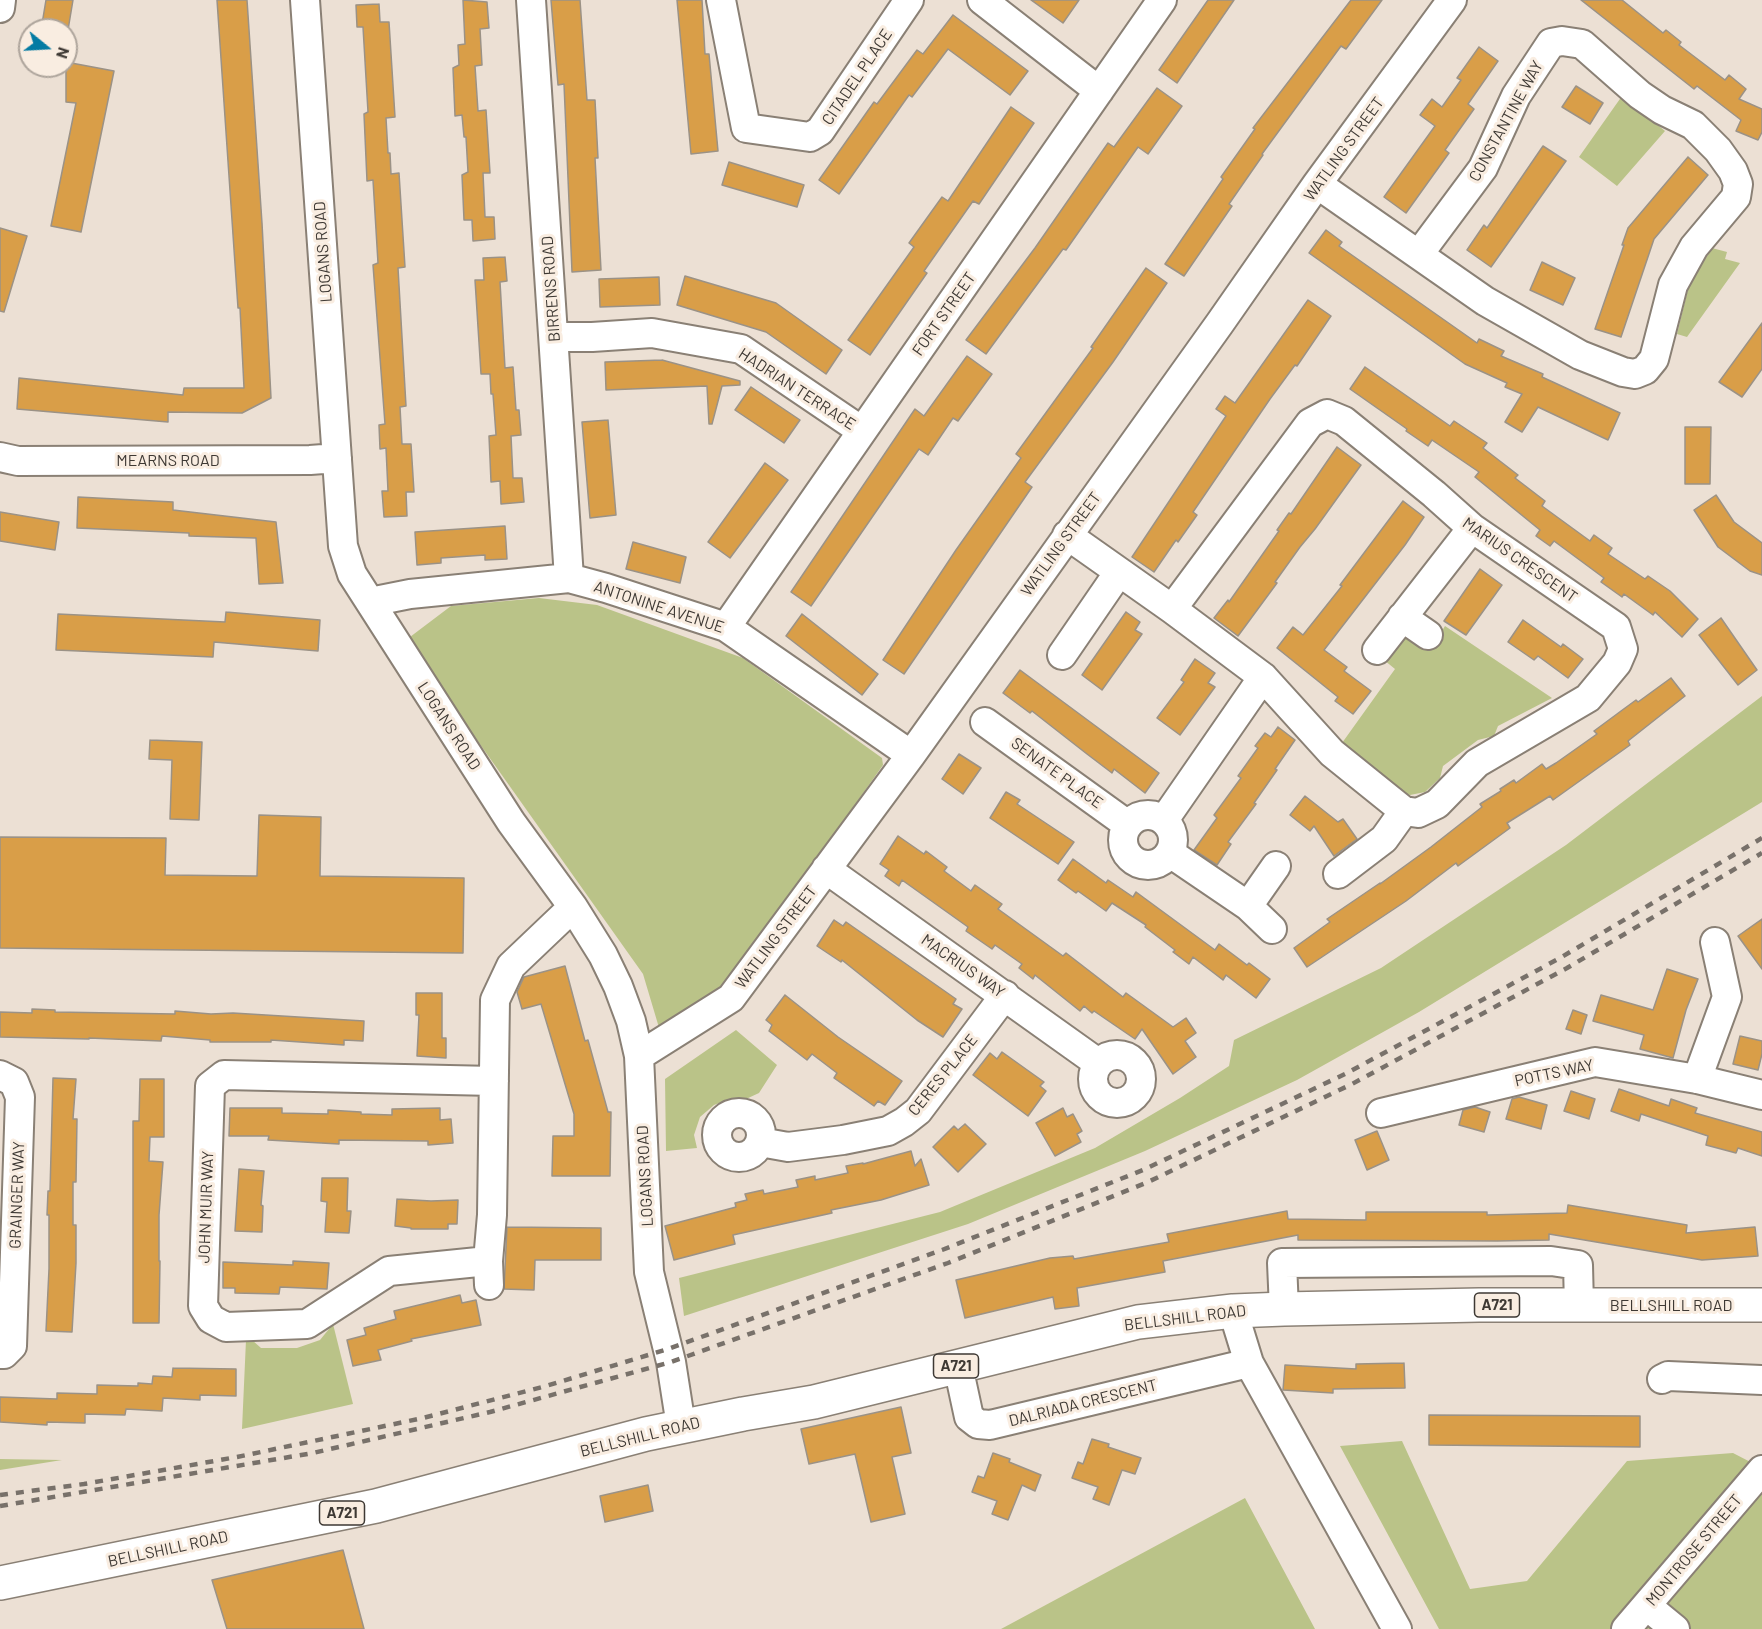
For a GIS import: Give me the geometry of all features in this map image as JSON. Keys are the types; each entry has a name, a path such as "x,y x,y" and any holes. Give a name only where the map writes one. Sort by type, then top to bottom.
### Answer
{"main road":[{"name":"BELLSHILL ROAD","path":"0,1583 376,1506 681,1426 814,1402 1138,1322 1233,1311 1284,1308 1762,1305"}],"street":[{"path":"0,8 1,0"},
{"name":"LOGANS ROAD","path":"305,0 343,546 352,574 511,822 573,908 603,955 618,986 631,1022 639,1056 649,1272 671,1362 681,1426"},
{"name":"BIRRENS ROAD","path":"531,0 569,578"},
{"name":"CITADEL PLACE","path":"721,0 746,128 810,138 820,131 909,0"},
{"path":"982,0 1099,91"},
{"name":"FORT STREET","path":"726,627 1162,0"},
{"name":"WATLING STREET","path":"639,1056 731,998 911,755 1220,324 1317,184 1452,0"},
{"name":"CONSTANTINE WAY","path":"1317,184 1485,301 1570,350 1623,372 1635,374 1645,370 1654,358 1673,285 1694,247 1736,198 1738,184 1718,150 1693,125 1662,110 1640,95 1582,44 1562,41 1551,43 1516,96 1483,168 1419,254"},
{"name":"HADRIAN TERRACE","path":"554,337 652,333 741,349 862,431"},
{"name":"MARIUS CRESCENT","path":"1172,609 1310,423 1327,414 1344,421 1472,528 1616,627 1623,649 1617,663 1588,698 1477,763 1437,804 1418,813 1404,811"},
{"name":"MEARNS ROAD","path":"0,457 18,461 337,458"},
{"path":"1377,650 1472,528"},
{"path":"1067,535 1263,677 1332,753 1404,811 1384,839 1338,874"},
{"path":"1062,655 1119,572"},
{"name":"ANTONINE AVENUE","path":"370,602 410,594 569,578 726,627 911,755"},
{"path":"1402,617 1428,635"},
{"path":"1164,820 1263,677"},
{"name":"SENATE PLACE","path":"985,722 1128,825"},
{"path":"1149,814 1164,820 1169,825 1174,839 1170,853 1158,864 1150,865 1134,861 1124,848 1124,832 1128,825 1134,819 1149,814"},
{"path":"1170,853 1248,906 1272,929"},
{"path":"1248,906 1276,866"},
{"name":"MACRIUS WAY","path":"826,869 1098,1063"},
{"name":"JOHN MUIR WAY","path":"494,1082 224,1075 210,1086 204,1306 211,1319 225,1327 307,1324 389,1271 488,1273 492,1215 494,1082 495,1000 511,966 573,908"},
{"path":"1697,1079 1727,998 1715,942"},
{"name":"CERES PLACE","path":"760,1142 788,1147 843,1140 888,1131 904,1122 918,1111 1005,995"},
{"name":"POTTS WAY","path":"1381,1113 1595,1062 1697,1079 1762,1095"},
{"name":"GRAINGER WAY","path":"0,1075 14,1082 20,1097 12,1346 4,1354 0,1354"},
{"path":"1284,1308 1282,1263 1551,1261 1578,1265 1579,1306"},
{"path":"1233,1311 1249,1363 1397,1629"},
{"name":"DALRIADA CRESCENT","path":"958,1366 969,1417 978,1424 990,1425 1249,1363"},
{"path":"1662,1379 1668,1376 1762,1380"},
{"name":"MONTROSE STREET","path":"1626,1629 1762,1470"},
{"path":"1647,1606 1675,1629"}],"green space":[{"path":"1622,96 1665,131 1617,186 1579,157"},
{"path":"1712,248 1727,252 1725,259 1740,263 1687,337 1677,334 1689,285"},
{"path":"539,598 597,605 743,658 882,758 883,765 730,982 660,1031 643,974 406,640 451,606"},
{"path":"1445,626 1552,698 1498,726 1494,736 1478,740 1443,766 1440,778 1425,792 1410,795 1399,791 1342,743 1395,669 1384,660 1400,638 1416,637 1434,644"},
{"path":"1762,696 1762,802 1419,1012 1297,1080 1145,1151 968,1224 684,1316 679,1278 940,1212 1095,1148 1229,1066 1234,1040 1381,968 1566,845"},
{"path":"736,1030 777,1065 759,1093 746,1099 733,1098 714,1105 700,1117 694,1135 697,1148 666,1151 665,1079"},
{"path":"333,1324 353,1404 242,1429 246,1340 252,1340 261,1348 297,1348 320,1340"},
{"path":"1402,1441 1470,1589 1527,1581 1627,1461 1733,1453 1762,1468 1762,1629 1439,1629 1340,1446"},
{"path":"0,1459 62,1460 0,1470"},
{"path":"1245,1498 1315,1629 1001,1629"}],"building":[{"path":"46,0 73,0 70,18 43,18"},
{"path":"217,0 247,0 271,398 242,413 168,412 168,422 17,409 19,378 183,395 184,388 244,388"},
{"path":"463,0 487,2 489,28 480,29 482,65 475,66 478,111 486,110 490,173 483,173 485,217 494,217 495,239 473,241 472,220 464,220 462,175 468,172 466,137 464,137 462,115 455,116 453,68 459,65 458,45 465,44"},
{"path":"551,0 580,0 587,100 595,100 598,158 595,158 601,270 572,272 564,84 558,85"},
{"path":"677,0 702,0 705,54 709,54 718,151 691,154"},
{"path":"1031,0 1079,0 1063,23"},
{"path":"1208,0 1234,0 1177,83 1159,70"},
{"path":"1351,0 1382,0 1346,49 1341,46 1262,154 1229,204 1232,206 1184,276 1165,264 1223,179 1221,177 1255,129 1253,128"},
{"path":"1581,0 1622,0 1663,33 1666,30 1681,42 1679,45 1725,80 1729,75 1746,89 1739,99 1762,109 1762,132 1758,140 1736,131 1741,120 1697,86 1694,89"},
{"path":"379,4 380,22 389,22 395,117 386,118 388,153 390,153 391,174 399,173 405,267 398,268 406,406 400,407 402,444 411,444 414,492 406,492 407,516 384,517 382,491 388,491 386,448 380,449 379,425 385,424 373,265 378,263 373,180 367,181 364,114 368,112 363,27 357,27 356,5"},
{"path":"953,15 1028,71 1010,95 948,49 912,97 909,95 839,194 819,180 874,102 877,104 917,50 923,54"},
{"path":"1479,47 1498,61 1468,104 1474,109 1445,150 1449,153 1406,213 1384,197 1435,126 1420,115 1432,99 1442,107 1461,80 1457,78"},
{"path":"78,64 114,71 81,232 51,226 76,103 66,102 66,78 78,78"},
{"path":"1576,86 1603,103 1590,124 1562,107"},
{"path":"1157,88 1182,106 1148,154 1138,147 1066,250 1063,249 986,354 966,340 1035,248 1108,143 1114,147"},
{"path":"1011,107 1034,123 979,204 973,201 924,271 927,273 870,355 848,340 914,247 909,243 942,197 948,201"},
{"path":"1543,146 1566,161 1491,267 1467,250 1484,225 1487,228"},
{"path":"1688,157 1708,175 1654,239 1621,337 1595,329 1628,228"},
{"path":"729,162 804,185 797,207 722,185"},
{"path":"0,228 27,236 4,312 0,311"},
{"path":"1326,230 1342,242 1339,246 1477,343 1479,339 1504,351 1501,356 1543,374 1542,377 1620,413 1608,440 1538,407 1522,432 1505,422 1522,394 1505,387 1507,383 1465,364 1309,253"},
{"path":"505,257 507,281 500,282 505,368 513,367 516,410 519,410 521,435 511,436 513,478 522,478 524,502 501,504 500,481 491,482 489,436 496,435 493,394 491,394 490,374 481,374 475,280 484,280 483,258"},
{"path":"1542,262 1575,278 1563,305 1530,290"},
{"path":"1146,268 1167,283 1113,362 1025,482 1032,487 904,674 883,660 1021,458 1016,454 1093,348 1091,347"},
{"path":"685,276 776,303 842,350 826,374 766,332 677,305"},
{"path":"659,277 660,305 600,307 599,279"},
{"path":"1308,300 1331,316 1297,366 1295,365 1270,399 1193,512 1197,515 1154,572 1132,557 1226,416 1216,409 1225,396 1235,403"},
{"path":"1762,323 1762,369 1742,397 1719,382"},
{"path":"967,356 992,374 958,421 953,418 928,455 919,449 811,606 791,592 915,409 924,416"},
{"path":"662,360 740,381 740,385 722,386 712,424 709,424 707,386 606,390 605,362"},
{"path":"1365,367 1450,426 1454,421 1487,443 1483,448 1518,475 1515,478 1545,501 1542,506 1590,541 1594,535 1612,548 1608,554 1645,579 1648,576 1670,591 1698,619 1682,637 1655,612 1653,615 1624,594 1622,597 1601,582 1604,578 1554,541 1550,546 1536,536 1540,530 1475,477 1479,472 1432,440 1428,446 1350,389"},
{"path":"751,387 800,420 784,443 735,410"},
{"path":"608,420 616,515 590,518 582,422"},
{"path":"1685,427 1711,427 1710,484 1685,484"},
{"path":"1337,447 1361,465 1238,636 1214,618 1228,600 1229,602"},
{"path":"765,463 788,480 730,558 708,542"},
{"path":"1716,495 1734,522 1762,543 1762,575 1750,571 1718,547 1694,510"},
{"path":"78,497 173,502 173,510 276,522 283,583 259,584 256,538 77,528"},
{"path":"1403,501 1424,517 1324,650 1347,667 1344,671 1371,691 1353,714 1335,701 1338,697 1277,648 1293,627 1303,635 1342,586 1340,585"},
{"path":"0,512 59,522 55,550 0,541"},
{"path":"505,526 507,559 485,560 485,555 441,558 441,563 417,565 415,532"},
{"path":"633,542 686,557 680,583 626,569"},
{"path":"1480,569 1502,585 1466,635 1444,621"},
{"path":"226,612 320,620 318,651 214,642 213,657 56,650 58,614 225,622"},
{"path":"1126,612 1140,622 1135,630 1142,634 1102,690 1082,675"},
{"path":"802,614 878,674 862,695 786,636"},
{"path":"1721,618 1757,670 1738,685 1699,635"},
{"path":"1523,620 1561,647 1563,644 1583,659 1568,678 1538,656 1534,660 1508,642"},
{"path":"1195,659 1215,673 1208,683 1215,687 1180,735 1157,718 1184,682 1181,680"},
{"path":"1020,670 1159,773 1145,793 1114,769 1112,773 1032,711 1030,713 1003,693"},
{"path":"1671,678 1685,696 1628,741 1630,745 1553,800 1550,796 1507,823 1510,828 1458,866 1456,863 1406,901 1307,967 1294,948 1330,922 1327,919 1431,847 1482,807 1480,804 1501,791 1500,789 1514,780 1516,783 1542,764 1546,769 1556,763 1597,734 1594,731 1621,711 1636,700 1638,702"},
{"path":"1278,727 1295,740 1254,803 1256,804 1228,842 1231,844 1217,865 1194,850 1217,818 1214,815 1241,778 1238,776 1258,748 1255,746 1265,733 1271,737"},
{"path":"150,740 202,742 199,820 170,819 172,760 149,759"},
{"path":"959,754 981,768 963,794 942,779"},
{"path":"1006,792 1020,800 1017,804 1074,842 1058,864 990,818"},
{"path":"1305,796 1338,822 1343,819 1357,839 1334,856 1314,826 1310,831 1290,815"},
{"path":"259,815 321,817 320,876 464,878 463,953 0,948 0,837 166,838 165,875 257,876"},
{"path":"898,836 924,854 926,851 947,867 944,871 971,891 975,885 1002,904 998,909 1063,956 1066,953 1123,997 1126,993 1173,1027 1186,1018 1196,1033 1185,1041 1196,1057 1173,1074 1142,1029 1135,1039 1094,1011 1092,1013 1084,1006 1080,1011 1035,975 1033,979 1019,968 1022,964 995,945 992,949 966,931 968,927 902,880 899,886 885,876 889,870 880,864"},
{"path":"1073,859 1106,883 1108,880 1133,897 1136,892 1215,950 1219,944 1270,979 1256,998 1226,975 1223,980 1193,957 1189,964 1145,927 1146,925 1112,903 1106,911 1058,880"},
{"path":"1762,919 1762,969 1738,936"},
{"path":"834,920 843,926 846,922 956,999 953,1004 962,1009 943,1037 917,1020 842,960 841,962 817,946"},
{"path":"565,966 585,1041 588,1040 608,1112 611,1112 610,1176 552,1176 553,1136 574,1136 574,1114 541,1004 522,1009 517,992 524,977"},
{"path":"1667,969 1698,979 1686,1010 1673,1058 1640,1049 1644,1035 1593,1021 1601,995 1653,1010"},
{"path":"416,993 442,993 442,1038 446,1038 446,1058 417,1056 419,1015 416,1015"},
{"path":"785,995 838,1037 902,1081 885,1105 878,1101 874,1106 834,1078 837,1073 812,1054 807,1060 769,1031 772,1025 766,1020"},
{"path":"32,1009 55,1010 55,1012 233,1013 364,1021 363,1041 344,1040 344,1045 271,1040 271,1042 210,1042 210,1040 162,1036 161,1041 0,1037 0,1012 32,1013"},
{"path":"1573,1010 1587,1015 1581,1034 1566,1029"},
{"path":"1740,1036 1762,1041 1758,1070 1733,1064"},
{"path":"1002,1052 1044,1082 1040,1086 1046,1091 1028,1116 973,1075 990,1053 997,1059"},
{"path":"53,1078 76,1079 73,1119 77,1119 73,1225 76,1225 76,1263 72,1332 46,1331 49,1269 49,1215 47,1215 48,1191 50,1191"},
{"path":"140,1079 164,1079 164,1137 150,1137 149,1161 163,1162 159,1215 159,1323 133,1323 133,1121 139,1121"},
{"path":"1619,1089 1669,1106 1671,1099 1697,1108 1695,1113 1762,1132 1762,1156 1738,1148 1736,1153 1706,1145 1708,1136 1641,1114 1639,1121 1611,1111"},
{"path":"1571,1091 1595,1099 1589,1119 1564,1111"},
{"path":"1519,1097 1547,1105 1541,1129 1506,1119 1512,1099"},
{"path":"1475,1107 1490,1112 1484,1132 1459,1125 1463,1110"},
{"path":"230,1108 282,1108 282,1113 328,1114 328,1110 392,1115 392,1109 440,1108 440,1120 451,1119 453,1143 428,1145 428,1141 339,1140 339,1144 268,1140 269,1136 229,1136"},
{"path":"1063,1108 1067,1117 1073,1114 1082,1131 1077,1134 1081,1142 1055,1156 1036,1123"},
{"path":"965,1124 986,1144 958,1172 933,1147 954,1126 958,1130"},
{"path":"1377,1131 1389,1160 1367,1170 1355,1140"},
{"path":"911,1151 915,1166 921,1159 929,1185 881,1200 831,1210 832,1213 733,1235 735,1244 674,1260 665,1226 736,1207 735,1203 747,1200 745,1194 763,1190 764,1194 798,1187 796,1180 815,1176 815,1180 848,1173 846,1166 863,1164"},
{"path":"239,1169 264,1171 261,1205 263,1206 262,1232 235,1231"},
{"path":"322,1178 348,1178 347,1211 351,1211 349,1233 325,1232 327,1202 321,1201"},
{"path":"397,1199 458,1200 457,1224 448,1224 448,1229 411,1229 395,1226"},
{"path":"1568,1205 1687,1225 1686,1233 1755,1227 1758,1256 1702,1260 1549,1234 1549,1240 1497,1241 1298,1240 1298,1235 1163,1261 1165,1272 1077,1288 1079,1306 1055,1309 1053,1297 965,1318 956,1280 1050,1258 1073,1256 1074,1259 1169,1242 1167,1234 1287,1211 1288,1219 1366,1220 1366,1212 1487,1212 1487,1215 1567,1213"},
{"path":"507,1227 601,1228 601,1260 535,1260 534,1290 504,1289"},
{"path":"293,1261 329,1263 327,1289 280,1287 279,1294 235,1293 235,1288 223,1288 223,1262 293,1265"},
{"path":"460,1295 462,1303 476,1300 481,1325 411,1339 412,1341 378,1350 381,1360 353,1366 347,1340 366,1335 364,1328 396,1319 394,1311"},
{"path":"1404,1363 1405,1388 1333,1389 1333,1393 1283,1390 1285,1365 1356,1369 1356,1364"},
{"path":"173,1368 236,1369 236,1396 200,1395 200,1400 163,1398 162,1411 126,1409 125,1415 85,1414 85,1423 47,1422 47,1425 0,1422 0,1397 57,1399 57,1393 97,1394 97,1385 152,1384 153,1376 172,1377"},
{"path":"901,1407 911,1453 892,1457 905,1514 871,1522 855,1454 809,1464 801,1429"},
{"path":"1429,1415 1640,1416 1640,1447 1429,1445"},
{"path":"1092,1439 1141,1458 1135,1474 1122,1470 1109,1505 1093,1499 1098,1487 1072,1478 1078,1462 1083,1464"},
{"path":"993,1453 1041,1475 1035,1491 1022,1485 1008,1520 992,1514 997,1501 972,1492 978,1476 984,1478"},
{"path":"648,1485 653,1511 605,1522 600,1496"},
{"path":"343,1550 364,1629 227,1629 212,1580"}],"railway":[{"path":"0,1495 84,1484 237,1457 423,1418 546,1386 668,1349 942,1250 1143,1170 1345,1074 1560,958 1762,838"},
{"path":"0,1506 313,1453 490,1412 671,1362 948,1263 1148,1182 1352,1084 1567,968 1762,853"}]}
